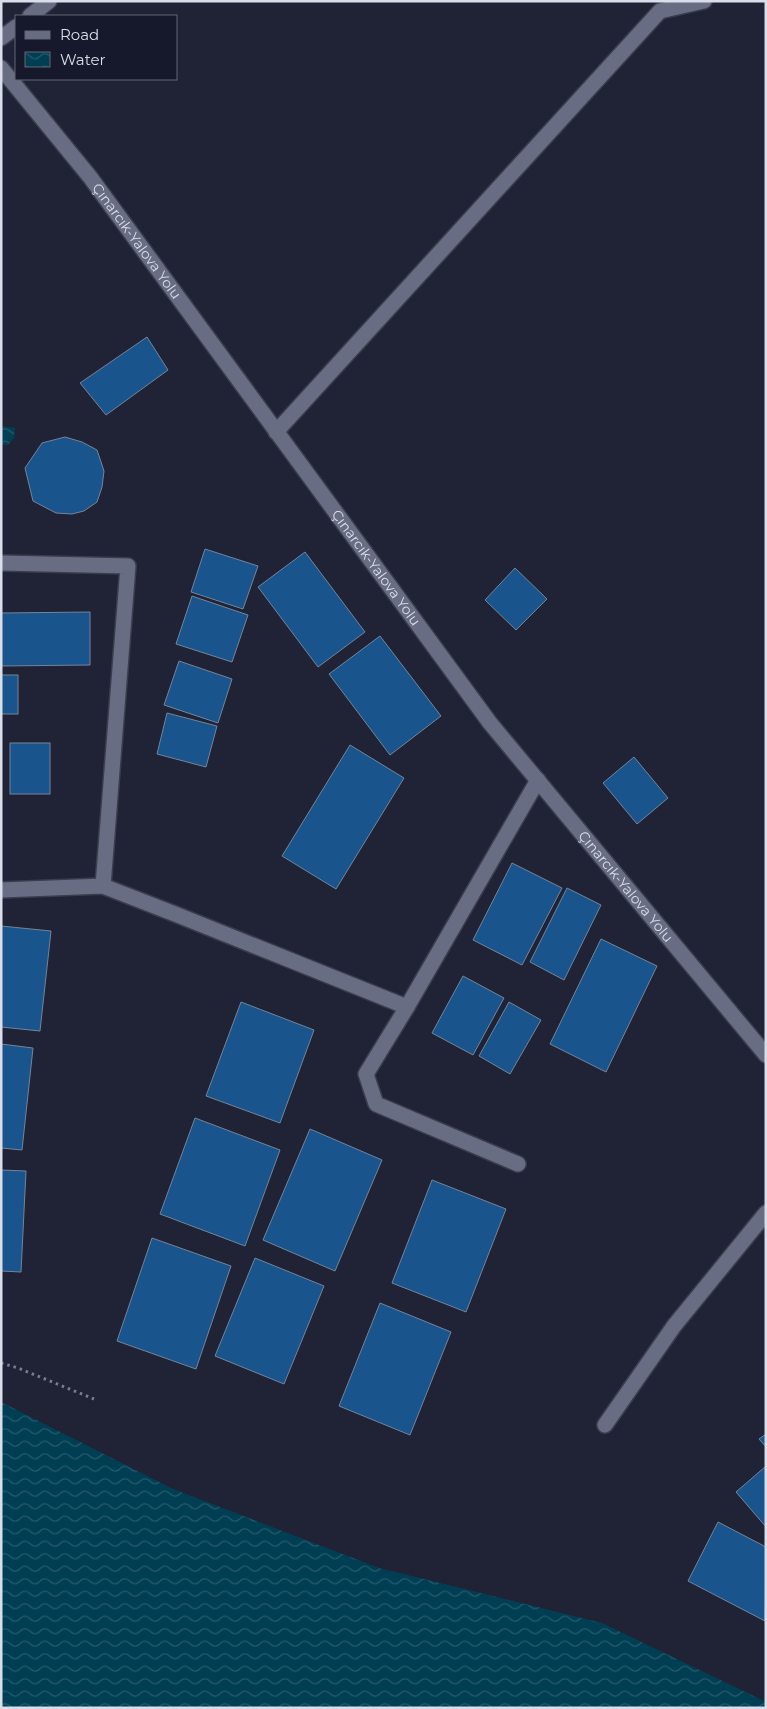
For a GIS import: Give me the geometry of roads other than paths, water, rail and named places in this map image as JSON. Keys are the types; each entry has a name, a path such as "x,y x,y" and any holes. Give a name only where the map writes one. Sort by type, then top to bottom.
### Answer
{"street":[{"path":"31,15 49,1"},
{"path":"276,432 660,10 704,1"},
{"path":"1,38 15,28"},
{"name":"Çınarcık-Yalova Yolu","path":"1,68 90,177 490,723 766,1055"},
{"path":"1,563 128,566 103,886"},
{"path":"518,1164 376,1104 366,1074 407,1007 538,780"},
{"path":"1,890 103,886 407,1007"},
{"path":"605,1425 674,1326 766,1213"}],"water":[{"path":"1,426 15,428 14,438 8,445 1,445"},
{"path":"1,1402 173,1489 379,1568 602,1623 766,1702 766,1708 1,1708"}]}
